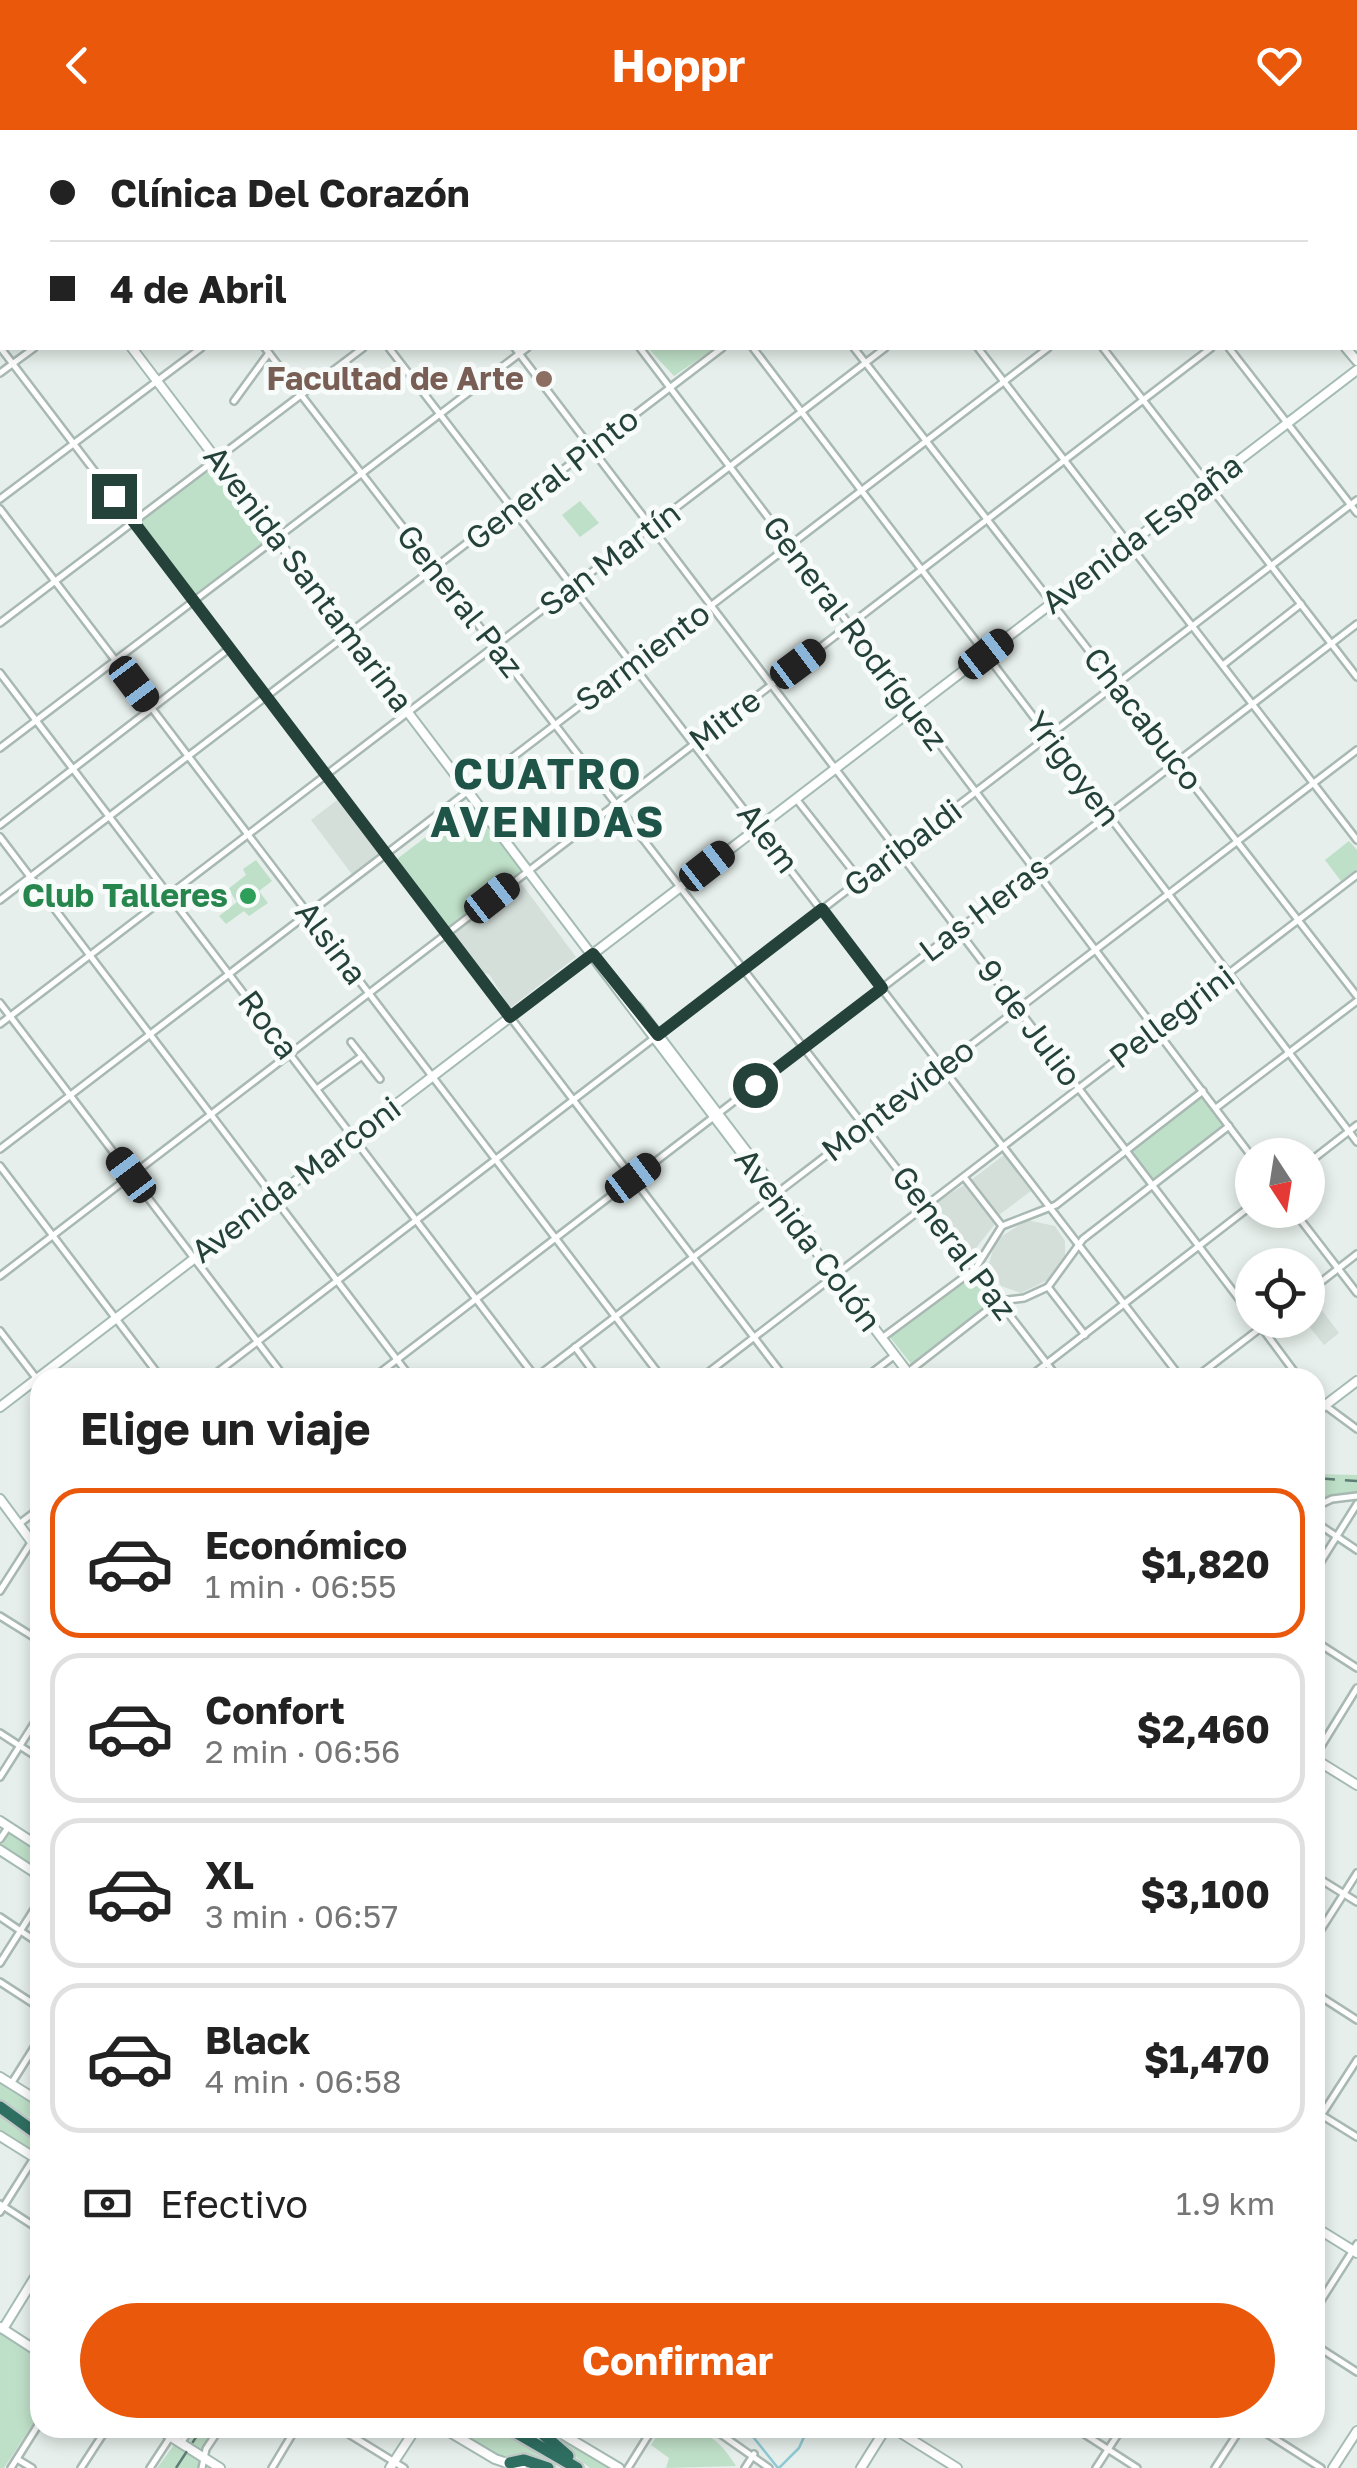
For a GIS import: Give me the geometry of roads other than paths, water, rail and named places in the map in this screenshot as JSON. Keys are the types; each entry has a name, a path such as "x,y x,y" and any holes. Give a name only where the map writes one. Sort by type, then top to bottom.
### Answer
{"highway":[{"path":"0,2106 30,2122"},
{"path":"0,2106 30,2128"},
{"path":"520,2438 564,2468"},
{"path":"524,2438 580,2468"},
{"path":"547,2438 580,2468"},
{"path":"514,2466 524,2460 548,2468"}],"main road":[{"name":"Avenida Santamarina","path":"134,350 593,954"},
{"name":"Avenida España","path":"593,954 1357,370"},
{"name":"Avenida Marconi","path":"54,1368 593,954"},
{"name":"Avenida Colón","path":"593,954 909,1368"},
{"name":"Avenida Colón","path":"884,1336 907,1368"},
{"path":"1325,1405 1357,1381"},
{"name":"Avenida Marconi","path":"0,1408 30,1387"},
{"path":"0,1499 30,1539"},
{"path":"1325,1765 1357,1786"},
{"path":"4,1823 30,1840"},
{"path":"0,1850 30,1870"},
{"path":"0,2077 30,2096"},
{"path":"0,2136 30,2155"},
{"path":"1325,2232 1356,2249"},
{"path":"30,2284 1,2328 30,2346"},
{"path":"1333,2468 1357,2431"},
{"path":"174,2438 220,2468"},
{"path":"392,2465 410,2438"},
{"path":"459,2438 494,2460 514,2466"},
{"path":"565,2438 619,2468"},
{"path":"861,2468 883,2438"},
{"path":"907,2438 957,2468"}],"street":[{"path":"2,350 777,1368"},
{"path":"0,373 31,350"},
{"path":"0,499 198,350"},
{"path":"234,401 267,350"},
{"name":"General Paz","path":"267,350 1050,1368"},
{"path":"0,623 360,350"},
{"name":"Alem","path":"392,350 1173,1368"},
{"path":"0,748 362,474 518,350"},
{"name":"9 de Julio","path":"518,350 1235,1293"},
{"name":"General Rodríguez","path":"642,350 1238,1138"},
{"name":"General Pinto","path":"0,900 719,350"},
{"name":"Yrigoyen","path":"755,350 1357,1142"},
{"name":"Chacabuco","path":"856,350 1357,999"},
{"name":"San Martín","path":"0,1024 882,350"},
{"path":"980,350 1357,838"},
{"name":"Sarmiento","path":"0,1150 1045,350"},
{"path":"1105,350 1357,677"},
{"name":"Mitre","path":"0,1276 1208,350"},
{"path":"1231,350 1354,502 1357,513"},
{"name":"Garibaldi","path":"223,1368 1354,502"},
{"name":"Alsina","path":"0,509 654,1368"},
{"path":"1223,665 1301,604"},
{"name":"Las Heras","path":"386,1368 1357,624"},
{"path":"0,825 230,648"},
{"name":"Roca","path":"0,672 529,1368"},
{"name":"Montevideo","path":"548,1368 1357,750"},
{"path":"796,799 860,880"},
{"path":"0,837 404,1368"},
{"name":"Pellegrini","path":"714,1368 1357,876"},
{"path":"1216,1108 1357,999"},
{"path":"0,1002 277,1368"},
{"path":"350,1042 380,1080"},
{"path":"317,1089 362,1056"},
{"path":"884,1336 975,1269 1002,1226 1050,1208 1202,1091"},
{"path":"922,1368 999,1301 1024,1298 1048,1287 1078,1244 1229,1126"},
{"path":"1325,1150 1357,1126"},
{"path":"0,1166 154,1368"},
{"path":"964,1176 1002,1226"},
{"path":"1040,1368 1235,1219"},
{"path":"1307,1228 1357,1293"},
{"path":"1325,1278 1357,1254"},
{"path":"1048,1287 1085,1334"},
{"path":"0,1331 30,1370"},
{"path":"1208,1368 1248,1338"},
{"name":"9 de Julio","path":"1269,1338 1292,1368"},
{"path":"575,1347 591,1368"},
{"path":"878,1368 895,1355"},
{"path":"1325,1413 1357,1429"},
{"path":"1325,1503 1357,1496"},
{"path":"1325,1555 1357,1504"},
{"path":"18,1524 30,1515"},
{"path":"1325,1529 1357,1550"},
{"path":"0,1590 30,1544"},
{"path":"0,1616 30,1635"},
{"path":"1325,1647 1357,1668"},
{"path":"1325,1741 1357,1688"},
{"path":"0,1777 30,1730"},
{"path":"0,1733 30,1752"},
{"path":"0,1839 4,1823"},
{"path":"1325,1923 1357,1872"},
{"path":"1325,1882 1357,1902"},
{"path":"0,1963 30,1915"},
{"path":"0,1917 30,1937"},
{"path":"0,1982 30,2002"},
{"path":"1325,1999 1357,2020"},
{"path":"11,2084 30,2054"},
{"path":"1325,2103 1357,2060"},
{"path":"1325,2117 1357,2137"},
{"path":"30,2169 1,2207 30,2224"},
{"path":"1325,2295 1356,2249"},
{"path":"1325,2351 1357,2372"},
{"path":"11,2468 30,2438"},
{"path":"80,2468 100,2438"},
{"path":"150,2468 170,2438"},
{"path":"181,2443 184,2438"},
{"path":"202,2468 214,2438"},
{"path":"272,2468 290,2438"},
{"path":"354,2438 392,2465 404,2468"},
{"path":"628,2468 647,2438"},
{"path":"728,2438 769,2468"},
{"path":"1090,2438 1136,2468"},
{"path":"1096,2468 1115,2438"},
{"path":"1215,2468 1234,2438"},
{"path":"1274,2438 1321,2468"},
{"path":"745,2468 754,2454"},
{"path":"17,2458 32,2468"}],"waterway":[{"path":"754,2438 778,2468"},
{"path":"779,2468 804,2438"}],"railway":[{"path":"1325,1479 1357,1481"},
{"path":"176,2468 196,2438"}],"place":[{"name":"Facultad de Arte","path":"544,379"},
{"name":"Club Talleres","path":"248,896"}],"district":[{"name":"CUATRO AVENIDAS","path":"548,798"}]}
